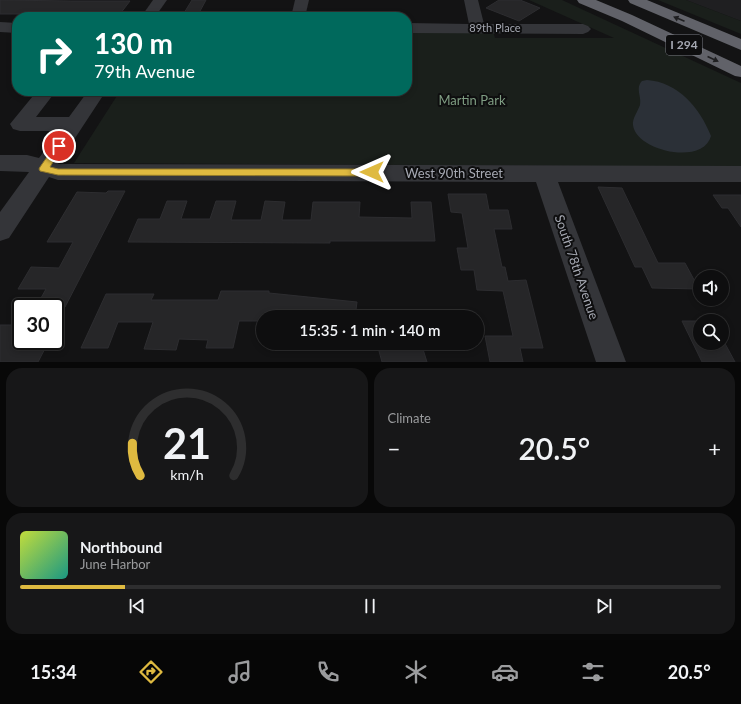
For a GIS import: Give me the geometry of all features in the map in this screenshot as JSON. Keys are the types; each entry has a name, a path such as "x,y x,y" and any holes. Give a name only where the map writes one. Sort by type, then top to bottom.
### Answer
{"highway":[{"name":"I 294","path":"584,0 627,18 741,72"},
{"name":"I 294","path":"635,0 741,45"}],"street":[{"path":"152,12 160,0"},
{"path":"299,12 302,0"},
{"path":"472,6 478,28"},
{"path":"472,6 514,28"},
{"path":"0,28 12,28"},
{"name":"89th Place","path":"412,28 583,29"},
{"path":"42,96 20,124 74,124"},
{"path":"0,231 94,96"},
{"name":"West 90th Street","path":"0,163 26,163 58,172 741,174"},
{"name":"South 78th Avenue","path":"544,173 611,362"}],"shaded area":[{"path":"686,0 741,0 741,21"},
{"path":"647,80 669,86 686,98 701,116 711,136 705,145 696,151 684,153 670,152 645,142 637,134 633,123 640,105 639,87 642,81"}],"green space":[{"name":"Martin Park","path":"529,0 562,0 741,83 741,167 74,163 117,96 412,96 412,31 493,31 495,38 614,38"},
{"path":"658,0 686,0 741,21 741,34"}],"building":[{"path":"0,0 130,1 122,12 12,12 12,14 0,14"},
{"path":"192,0 206,0 200,12 185,12"},
{"path":"499,0 520,0 540,8 519,21 486,8"},
{"path":"598,187 622,188 658,263 685,263 693,278 693,289 652,288 642,267 635,267"},
{"path":"108,191 125,191 65,307 64,298 41,298 46,289 18,289 31,267 59,268 73,242 47,242 77,192 106,193"},
{"path":"448,194 486,194 489,210 508,210 512,229 494,229 502,267 505,267 508,281 526,280 543,348 520,348 523,362 490,362 485,336 513,336 503,291 477,290 474,270 461,270 457,248 468,248 462,213 451,212"},
{"path":"713,195 741,195 741,227 728,208 722,208"},
{"path":"167,201 187,201 181,219 210,219 216,201 236,201 231,220 261,220 265,201 285,202 282,220 311,220 313,202 360,202 359,217 412,218 411,202 431,202 435,241 330,241 330,243 128,242 138,219 160,219"},
{"path":"221,291 269,291 269,293 357,302 356,310 256,310 256,321 239,321 233,348 206,348 208,340 179,339 176,350 144,349 153,322 118,322 108,348 81,348 106,294 154,294 151,300 218,300"},
{"path":"682,321 693,321 693,344"},
{"path":"0,325 12,325 12,350 44,350 38,362 0,362"},
{"path":"423,350 427,362 382,362 379,351"},
{"path":"696,350 728,350 735,362 702,362"}],"route":[{"path":"59,146 44,169 58,172 372,172"}]}
